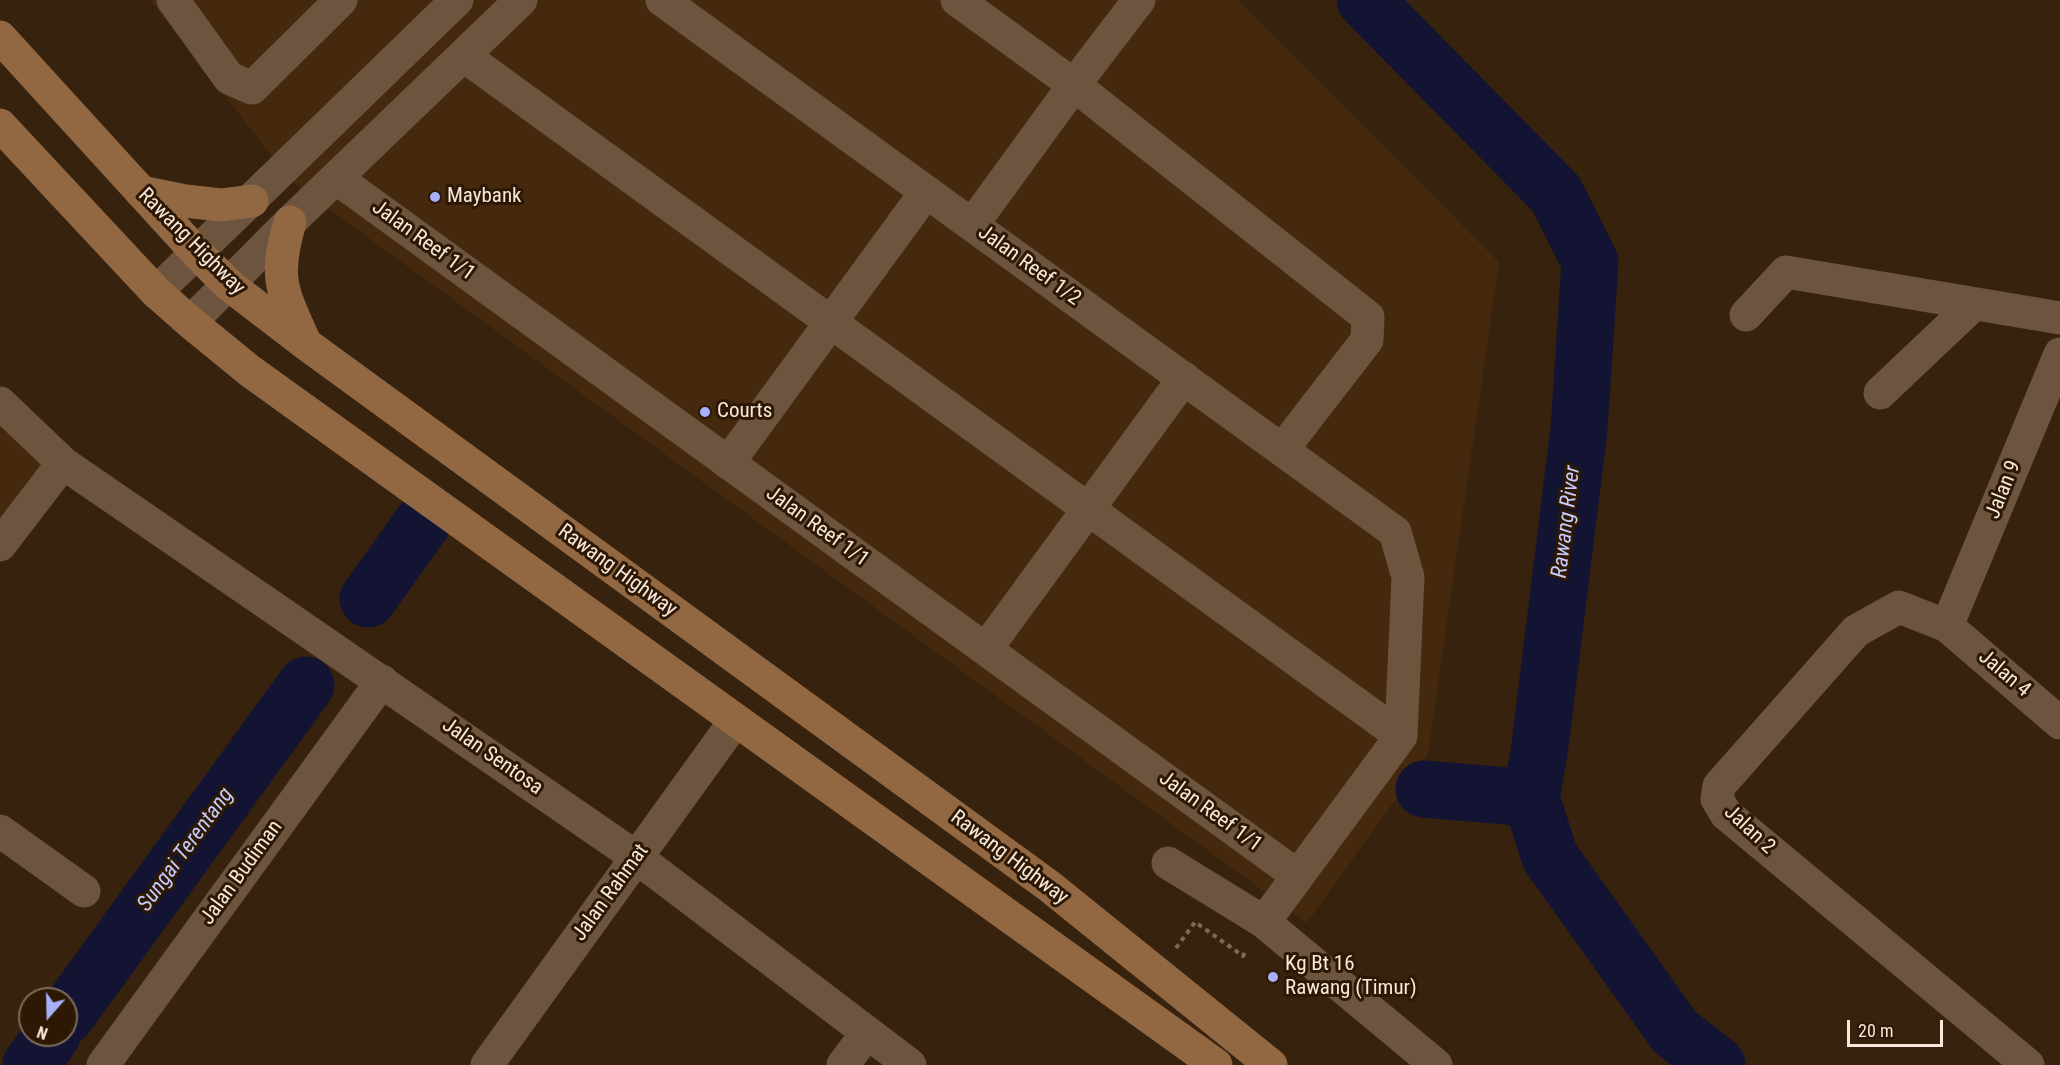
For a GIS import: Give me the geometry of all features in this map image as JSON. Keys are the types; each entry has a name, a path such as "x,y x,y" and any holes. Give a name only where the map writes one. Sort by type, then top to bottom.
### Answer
{"main road":[{"name":"Rawang Highway","path":"0,37 197,253 229,285 306,344 1049,886 1271,1065"},
{"path":"0,125 156,292 250,371 1216,1065"},
{"path":"141,192 185,201 221,205 252,201"},
{"path":"290,222 281,250 280,274 285,297 306,344"}],"street":[{"path":"173,0 229,78 252,88 340,0"},
{"path":"156,292 457,0"},
{"path":"189,322 229,285 257,253 521,0"},
{"name":"Jalan Reef 1/2","path":"662,0 1395,532 1408,577 1401,736"},
{"path":"957,0 1074,85 1368,317 1367,340 1282,450"},
{"path":"972,225 1139,0"},
{"path":"464,56 1401,736 1264,922"},
{"name":"Jalan Reef 1/1","path":"336,178 1298,876"},
{"path":"728,463 926,192"},
{"path":"1746,315 1786,272 2060,318"},
{"path":"1880,393 1974,304"},
{"name":"Jalan 9","path":"1947,626 2060,354"},
{"path":"986,649 1184,378"},
{"name":"Jalan Sentosa","path":"0,403 63,463 636,856 910,1065"},
{"path":"0,545 63,463"},
{"name":"Jalan 2","path":"1947,626 1899,607 1856,632 1719,786 1717,799 1726,814 2028,1065"},
{"name":"Jalan 4","path":"1947,626 2060,723"},
{"name":"Jalan Budiman","path":"102,1065 382,681"},
{"name":"Jalan Rahmat","path":"487,1065 735,721"},
{"path":"0,831 84,891"},
{"path":"1168,863 1264,922 1436,1065"},
{"path":"843,1065 867,1033"}],"shaded area":[{"path":"150,0 1238,0 1499,262 1428,754 1307,923 292,182"},
{"path":"0,422 42,465 0,523"}],"waterway":[{"name":"Rawang River","path":"1365,0 1556,194 1590,262 1579,429 1539,753 1531,798 1550,857 1675,1032 1717,1065"},
{"name":"Sungai Terentang","path":"368,599 423,522"},
{"name":"Sungai Terentang","path":"78,999 306,685"},
{"name":"Sungai Terentang","path":"1424,789 1531,798"},
{"name":"Sungai Terentang","path":"31,1065 44,1047"}],"place":[{"name":"Maybank","path":"435,197"},
{"name":"Courts","path":"705,412"},
{"name":"Kg Bt 16 Rawang (Timur)","path":"1273,977"}]}
